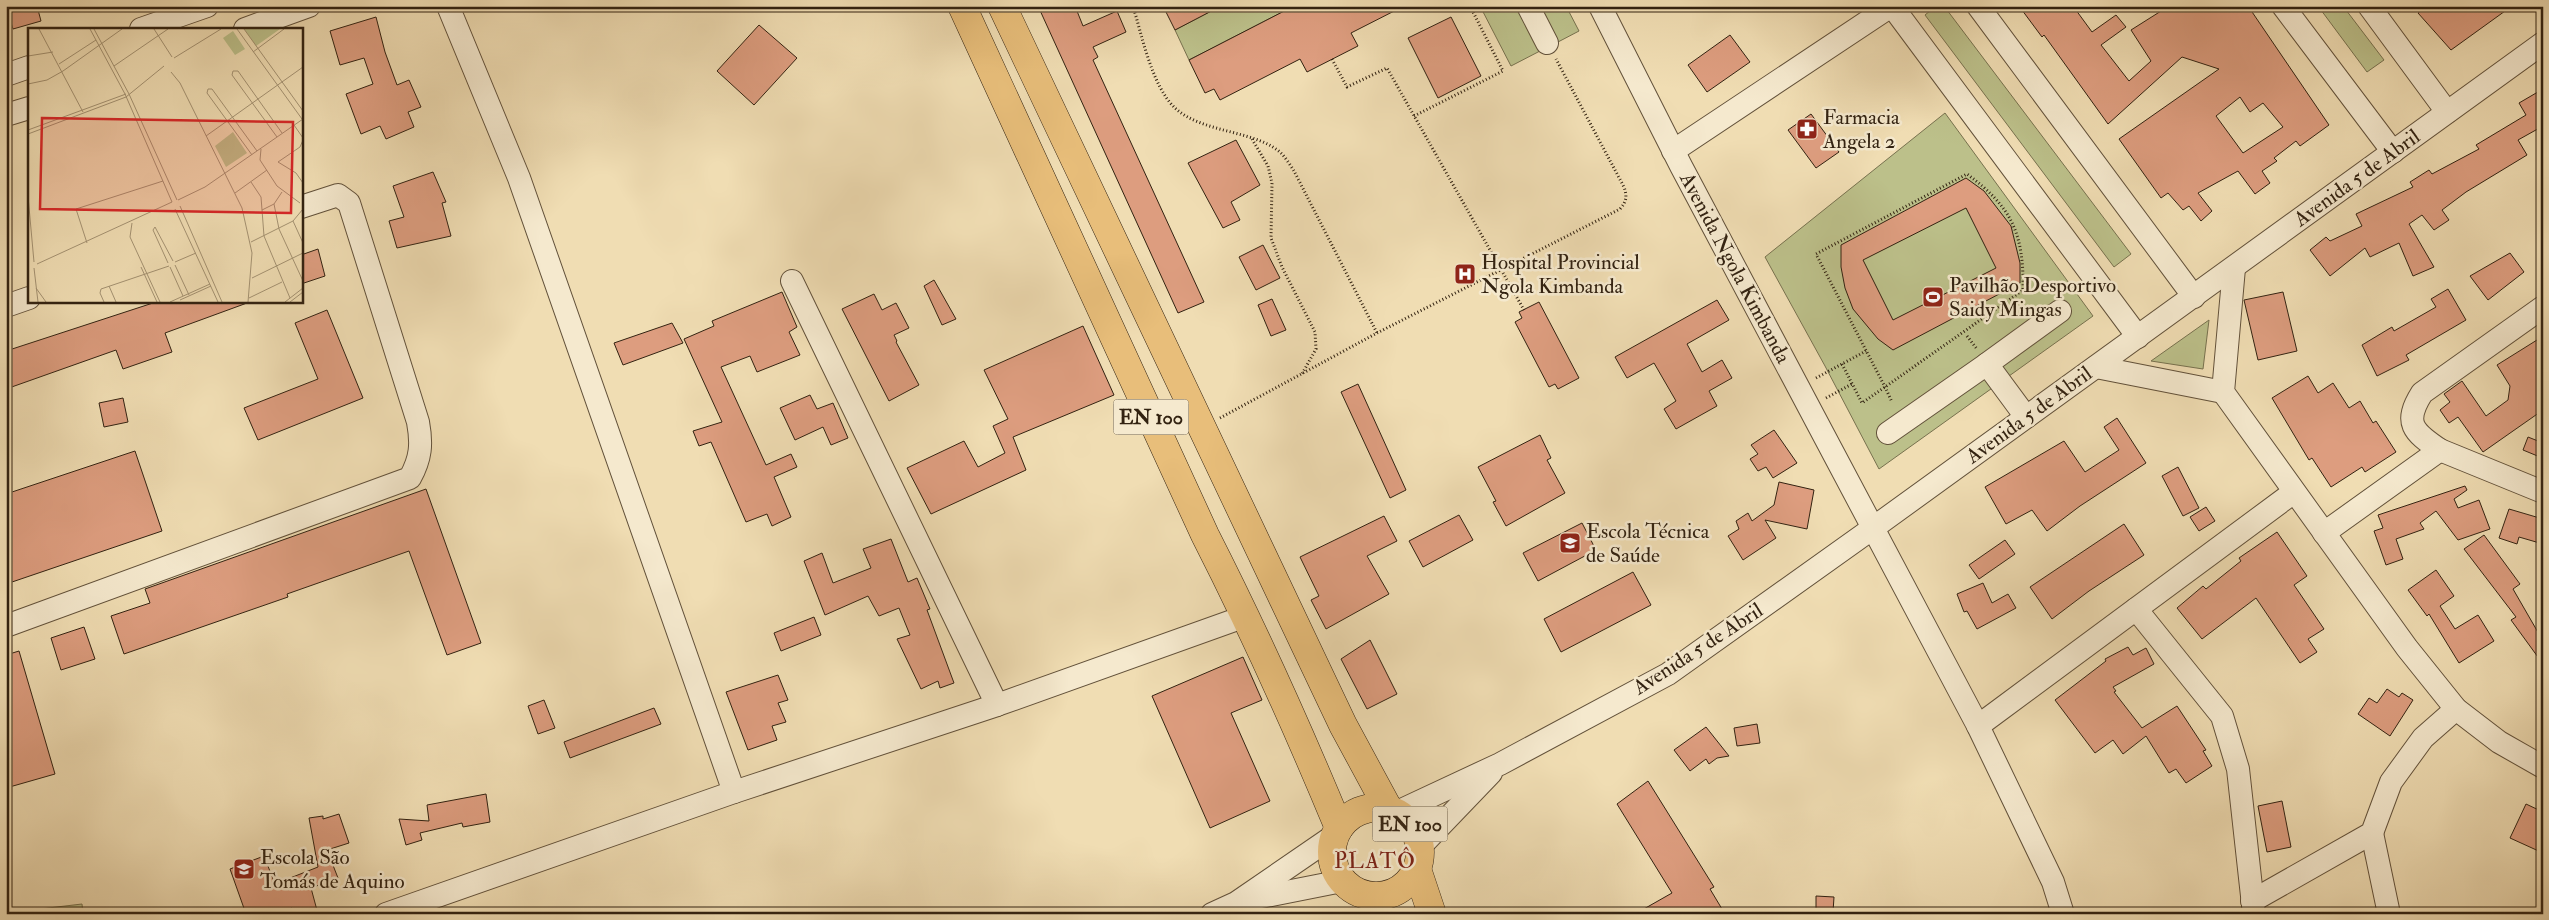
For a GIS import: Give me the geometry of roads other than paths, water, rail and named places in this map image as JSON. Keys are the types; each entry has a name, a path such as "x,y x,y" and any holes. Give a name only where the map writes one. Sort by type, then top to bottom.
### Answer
{"main road":[{"name":"EN 100","path":"962,6 1205,535 1246,616 1303,741 1337,832"},
{"name":"EN 100","path":"1002,6 1343,725 1392,811 1407,821 1416,833 1419,858 1432,914"},
{"path":"1205,535 1244,516"},
{"name":"EN 100","path":"1392,811 1367,809 1346,820 1337,832 1332,851 1334,867 1342,881 1374,905 1380,896 1403,888 1419,858"}],"street":[{"path":"144,28 207,6"},
{"path":"248,28 309,6"},
{"path":"448,6 519,178 734,792"},
{"path":"1528,6 1547,43"},
{"name":"Avenida Ngola Kimbanda","path":"1600,6 1673,151 1978,726 2053,882 2063,914"},
{"path":"1673,151 1892,6 2138,337"},
{"path":"1978,6 2194,297"},
{"path":"2284,6 2393,152"},
{"path":"2369,6 2447,112"},
{"name":"Avenida 5 de Abril","path":"1392,811 1500,764 1668,674 2194,297 2543,43"},
{"path":"6,75 28,67"},
{"path":"6,115 28,108"},
{"path":"6,626 410,478 418,464 422,444 418,422 349,203 338,195 302,206"},
{"path":"2234,268 2223,392 2407,648 2456,709 2499,742 2543,767"},
{"path":"792,281 997,705"},
{"path":"6,306 28,298"},
{"path":"2543,307 2422,394 2411,409 2412,424 2426,440 2440,450 2543,492"},
{"path":"1888,433 2060,311"},
{"path":"1987,364 2026,417"},
{"path":"2096,367 2223,392"},
{"path":"2324,534 2440,450"},
{"path":"1978,726 2294,492"},
{"path":"2136,609 2222,716 2238,768 2253,907 2372,833"},
{"path":"386,914 734,792 997,705 1246,616"},
{"path":"2389,914 2372,833 2391,782 2424,738 2456,709"},
{"name":"Avenida 5 de Abril","path":"1419,858 1500,764"},
{"path":"1212,914 1236,903 1337,832"},
{"path":"1236,903 1342,881"}],"place":[{"name":"Farmacia Angela 2","path":"1807,129"},
{"name":"Hospital Provincial Ngola Kimbanda","path":"1465,274"},
{"name":"Pavilhão Desportivo Saidy Mingas","path":"1933,297"},
{"name":"Escola Técnica de Saúde","path":"1570,543"},
{"name":"Escola São Tomás de Aquino","path":"244,869"}],"district":[{"name":"PLATÔ","path":"1375,861"}]}
